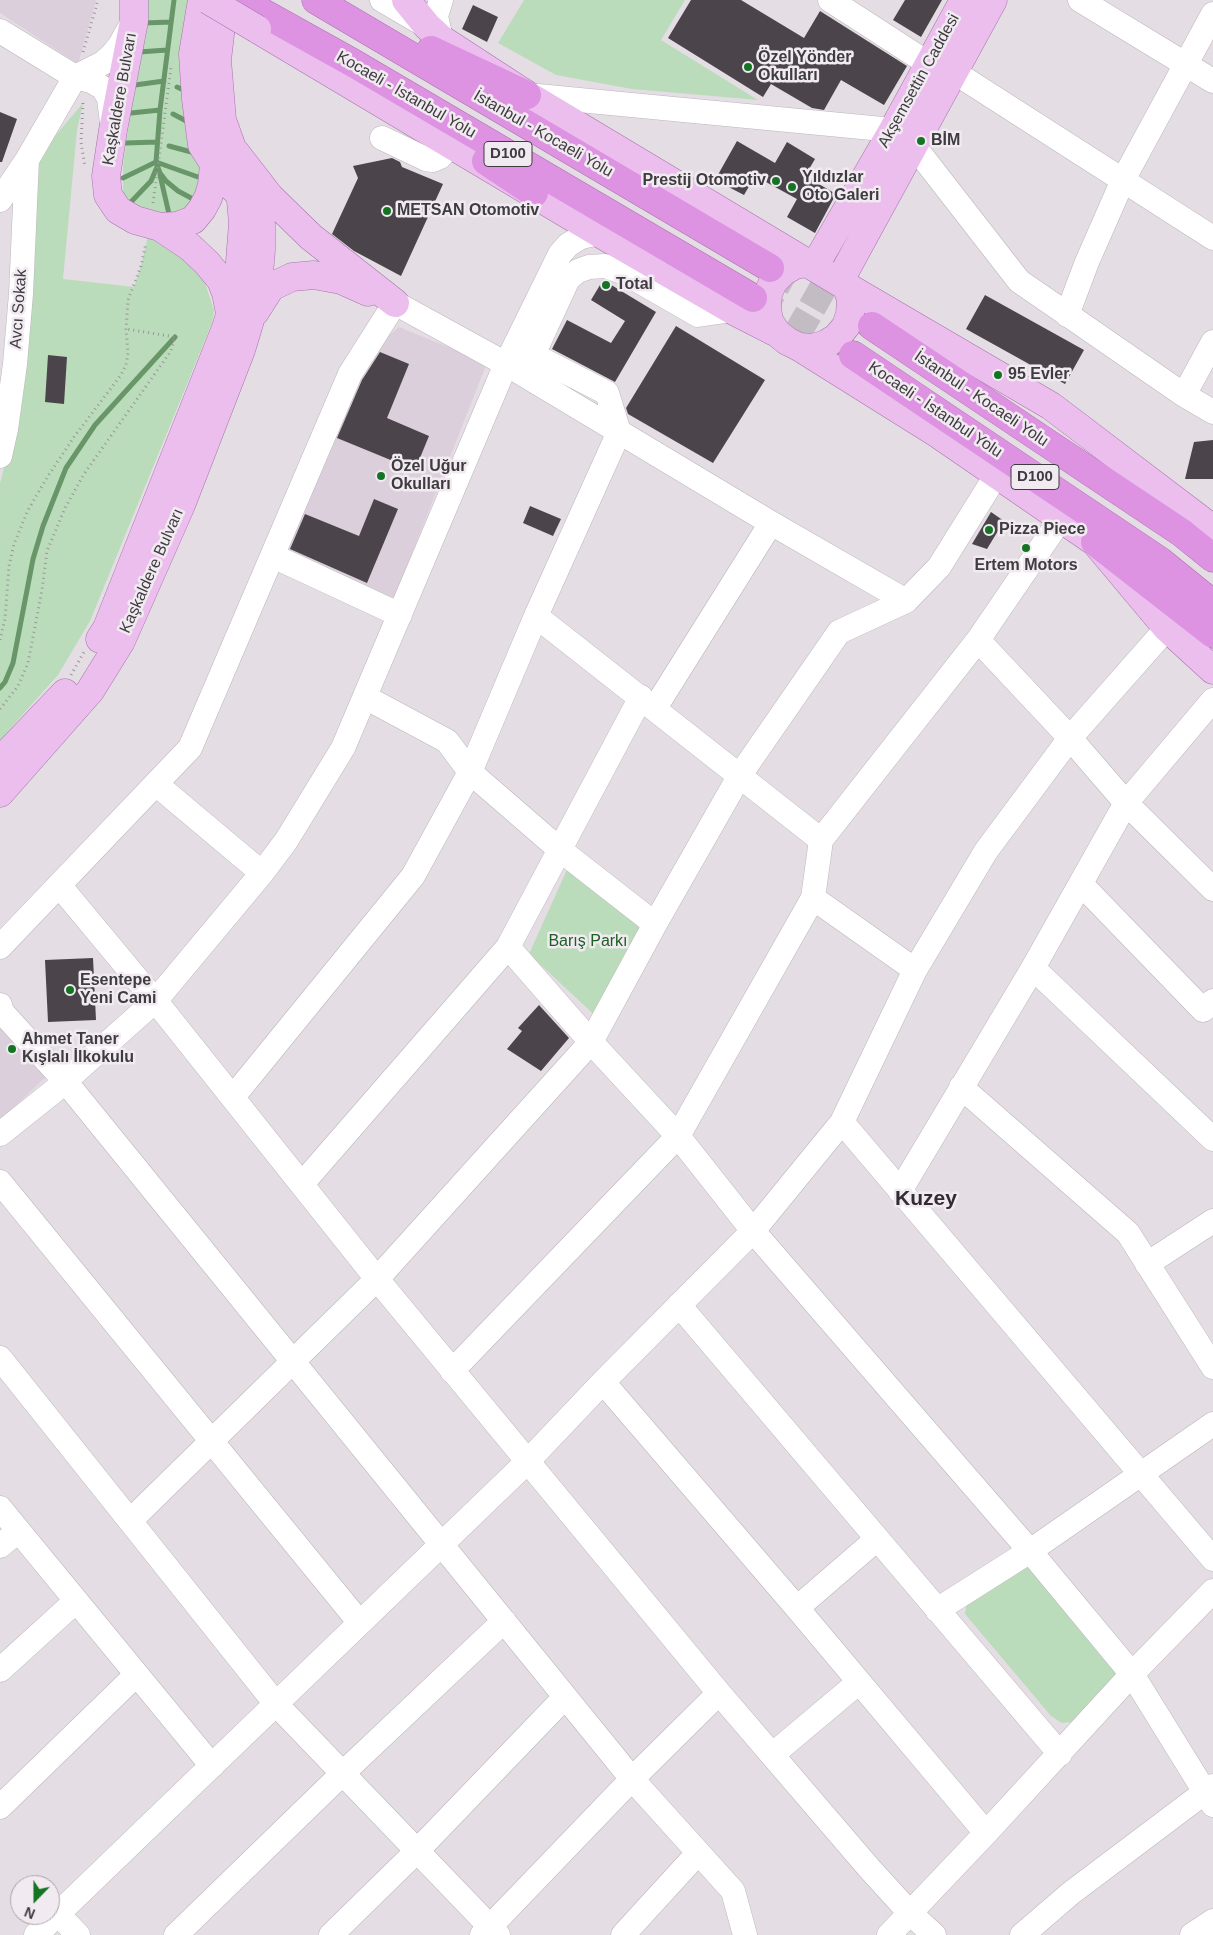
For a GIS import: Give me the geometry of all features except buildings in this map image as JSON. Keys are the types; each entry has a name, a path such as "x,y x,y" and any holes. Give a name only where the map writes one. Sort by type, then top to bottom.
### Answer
{"highway":[{"name":"İstanbul - Kocaeli Yolu","path":"316,0 772,255"},
{"path":"326,0 527,95"},
{"path":"253,14 534,194"},
{"name":"Kocaeli - İstanbul Yolu","path":"253,14 353,64 742,304"},
{"name":"İstanbul - Kocaeli Yolu","path":"877,316 1182,533 1213,558"},
{"name":"Kocaeli - İstanbul Yolu","path":"853,355 1160,561 1213,604"},
{"path":"1095,542 1213,634"}],"main road":[{"name":"Kaşkaldere Bulvarı","path":"202,0 193,54 202,146 223,156 270,197 311,237 395,303"},
{"path":"208,0 253,14 450,145 600,233 625,260 742,304 787,341 800,347 938,434 1060,520 1095,542 1167,628 1213,670"},
{"name":"Kaşkaldere Bulvarı","path":"0,761 74,684 107,628 240,316 257,297 261,224 252,206 223,178 218,60 224,0"},
{"path":"406,0 434,33 772,255 811,265 843,285 877,316 1052,406 1213,529"},
{"name":"Akşemsettin Caddesi","path":"811,265 835,232 964,0"},
{"name":"Akşemsettin Caddesi","path":"843,285 860,244 993,0"},
{"name":"Kaşkaldere Bulvarı","path":"0,793 90,691 121,641 181,505 241,350 240,316 220,280 207,264 190,247 155,226 136,220 118,210 108,195 106,176 134,10"},
{"name":"Kaşkaldere Bulvarı","path":"155,226 177,226 193,220 208,198 223,156"},
{"path":"772,255 800,243 822,239 835,232"},
{"path":"860,244 863,272 877,316"},
{"path":"777,333 769,321 766,308 768,294 774,282 783,272 795,266 811,265"},
{"name":"Kaşkaldere Bulvarı","path":"240,316 271,287 292,277 314,274 341,280 395,303"},
{"path":"800,347 813,348 826,344 837,337 846,326 850,314 851,300 843,285"}],"street":[{"path":"382,0 434,33 436,16 441,0"},
{"path":"830,0 928,64"},
{"path":"1080,0 1213,81"},
{"path":"0,200 27,160 75,77 103,63 112,55 120,45 134,10"},
{"path":"1067,315 1087,262 1123,180 1213,14"},
{"path":"0,31 75,77 103,88 109,98 112,109 113,130"},
{"path":"954,72 1213,238"},
{"path":"527,95 892,130 914,146 1019,281 1184,395 1213,412"},
{"path":"382,138 426,159 440,158 450,145"},
{"name":"Avcı Sokak","path":"0,456 6,429 15,364 21,294 27,160"},
{"path":"0,1134 65,1081 156,1000 262,873 286,841 344,748 506,364 560,254 568,245 581,237 600,233"},
{"path":"533,355 568,279 589,267 605,266 625,260"},
{"path":"0,947 190,748 350,374 395,303 506,364 771,523 906,601"},
{"path":"1184,395 1213,342"},
{"path":"233,1097 413,876 470,772 536,616 619,432 607,393 533,355 506,364"},
{"path":"131,1520 377,1279 591,1042 655,924 740,775 839,632 906,601 940,567 997,474"},
{"path":"452,1371 678,1136 813,898 821,840 978,640 1060,520"},
{"path":"302,1184 508,947 559,849 648,703 771,523"},
{"path":"273,556 400,615"},
{"path":"536,616 821,840"},
{"path":"60,1912 527,1462 752,1231 842,1122 915,970 986,851 1070,738 1167,628"},
{"path":"978,640 1070,738 1126,803 1213,889"},
{"path":"365,697 447,741 470,772 559,849 655,924"},
{"path":"900,1191 1033,968 1126,803 1213,700"},
{"path":"156,784 262,873"},
{"path":"1081,884 1203,1010 1213,1001"},
{"path":"59,886 156,1000 377,1279 719,1693 909,1912 934,1935"},
{"path":"813,898 915,970"},
{"path":"508,947 591,1042 678,1136 752,1231 1030,1551 1132,1674 1210,1794 1071,1893 1022,1935"},
{"path":"1033,968 1213,1139"},
{"path":"0,1006 2,1012 65,1081 632,1779 733,1891 745,1935"},
{"path":"961,1087 1128,1233 1213,1366"},
{"path":"842,1122 1213,1560"},
{"path":"0,1182 360,1623"},
{"path":"1147,1264 1213,1221"},
{"path":"679,1305 1060,1754"},
{"path":"0,1358 276,1704 417,1851 490,1932 632,1779 719,1693"},
{"path":"603,1382 797,1608 986,1833"},
{"path":"937,1610 1030,1551 1213,1424"},
{"path":"0,1508 212,1766"},
{"path":"0,1546 18,1531"},
{"path":"797,1608 877,1539"},
{"path":"888,1935 1060,1754 1132,1674 1213,1591"},
{"path":"0,1670 76,1601"},
{"path":"176,1935 343,1773 504,1621"},
{"path":"0,1807 136,1674"},
{"path":"772,1756 859,1682"},
{"path":"331,1935 417,1851 565,1697"},
{"path":"622,1935 698,1853"},
{"path":"60,1916 78,1935"},
{"path":"1192,1935 1213,1921"},
{"path":"36,1935 46,1925"}],"path":[{"path":"89,176 85,167 81,142 83,103 75,77 98,0"},
{"path":"0,640 5,619 9,566 14,544 28,510 74,437 121,375 126,365 128,353 126,329 128,300 155,226 156,175 171,66"},
{"path":"0,709 18,686 28,663 42,590 47,551 65,508 84,474 171,351 175,337 126,329"},
{"path":"69,676 87,646"}],"shaded area":[{"path":"0,0 96,0 78,64 0,13"},
{"name":"Özel Uğur Okulları","path":"399,327 487,363 394,599 287,550 336,438 372,349"},
{"name":"Ahmet Taner Kışlalı İlkokulu","path":"0,1024 48,1075 0,1120"}],"green space":[{"path":"147,0 196,0 232,148 193,199 184,208 169,214 145,211 129,204 123,196 123,165"},
{"path":"524,0 685,0 661,40 758,100 632,89 556,75 498,43"},
{"path":"83,103 77,130 63,279 134,287 148,236 188,256 203,276 214,311 212,323 90,621 58,675 0,740 0,483 11,441 33,162"},
{"name":"Barış Parkı","path":"570,863 651,931 602,1022 529,954"},
{"path":"1028,1559 1119,1670 1073,1722 1062,1723 1051,1716 965,1614 967,1600"}],"waterway":[{"path":"174,0 160,110 156,162 160,173 166,181 178,191 193,199"},
{"path":"144,23 171,22"},
{"path":"139,52 167,50"},
{"path":"135,85 164,81"},
{"path":"177,87 188,92"},
{"path":"131,113 160,110"},
{"path":"173,114 190,123"},
{"path":"126,143 157,142"},
{"path":"169,146 195,153"},
{"path":"123,178 156,162 198,177"},
{"path":"129,204 151,181 157,167"},
{"path":"160,175 169,214"},
{"path":"0,688 5,682 13,663 33,559 43,526 66,468 95,425 175,337"}],"tunnel":[{"path":"770,268 869,324"},
{"path":"753,298 847,352"}],"place":[{"name":"Özel Yönder Okulları","path":"748,67"},
{"name":"BİM","path":"921,141"},
{"name":"Prestij Otomotiv","path":"776,181"},
{"name":"Yıldızlar Oto Galeri","path":"792,187"},
{"name":"METSAN Otomotiv","path":"387,211"},
{"name":"Total","path":"606,285"},
{"name":"95 Evler","path":"998,375"},
{"name":"Özel Uğur Okulları","path":"381,476"},
{"name":"Pizza Piece","path":"989,530"},
{"name":"Ertem Motors","path":"1026,548"},
{"name":"Esentepe Yeni Cami","path":"70,990"},
{"name":"Ahmet Taner Kışlalı İlkokulu","path":"12,1049"}],"district":[{"name":"Kuzey","path":"926,1199"}]}
